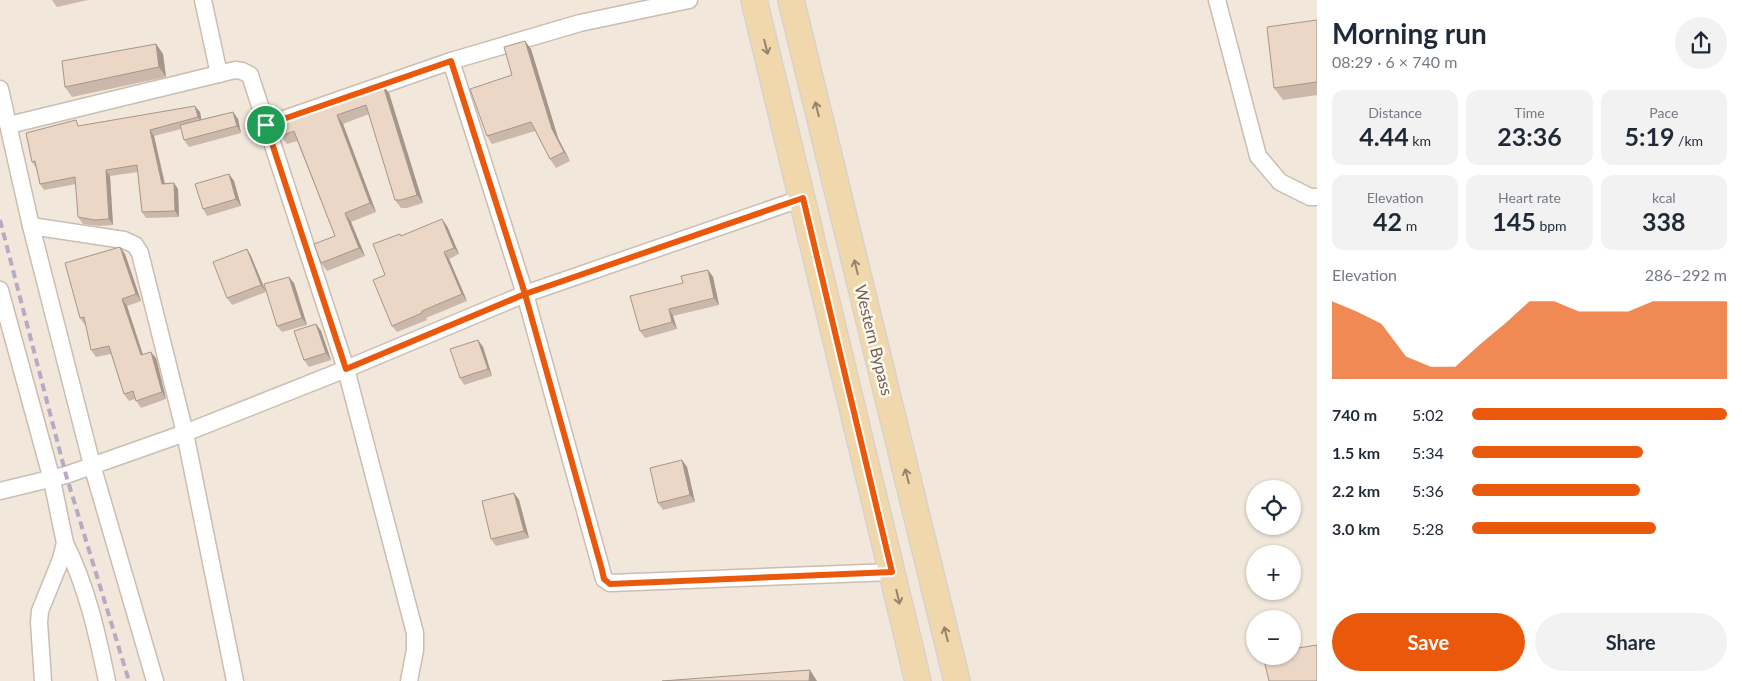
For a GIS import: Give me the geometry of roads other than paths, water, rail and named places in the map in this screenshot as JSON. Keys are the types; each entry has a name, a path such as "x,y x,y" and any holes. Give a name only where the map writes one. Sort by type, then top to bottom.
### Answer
{"main road":[{"path":"754,0 918,681"},
{"name":"Western Bypass","path":"791,0 957,681"}],"street":[{"path":"203,0 219,74"},
{"path":"266,125 451,61 580,23 689,0"},
{"path":"1217,0 1258,156 1280,182 1310,196 1317,197"},
{"path":"451,61 525,294 604,579 610,584 892,572"},
{"path":"9,125 235,70 250,74 346,369 415,633 415,650 409,681"},
{"path":"0,89 31,226 92,465 155,681"},
{"path":"0,491 52,480 185,433 346,369 525,294 803,198"},
{"path":"31,226 124,240 135,245 140,253 185,433 236,681"},
{"path":"0,290 2,308 52,480 65,543 82,582 97,633 107,681"},
{"path":"43,681 40,611 61,559 65,543"}],"railway":[{"path":"0,220 66,475 129,681"}]}
